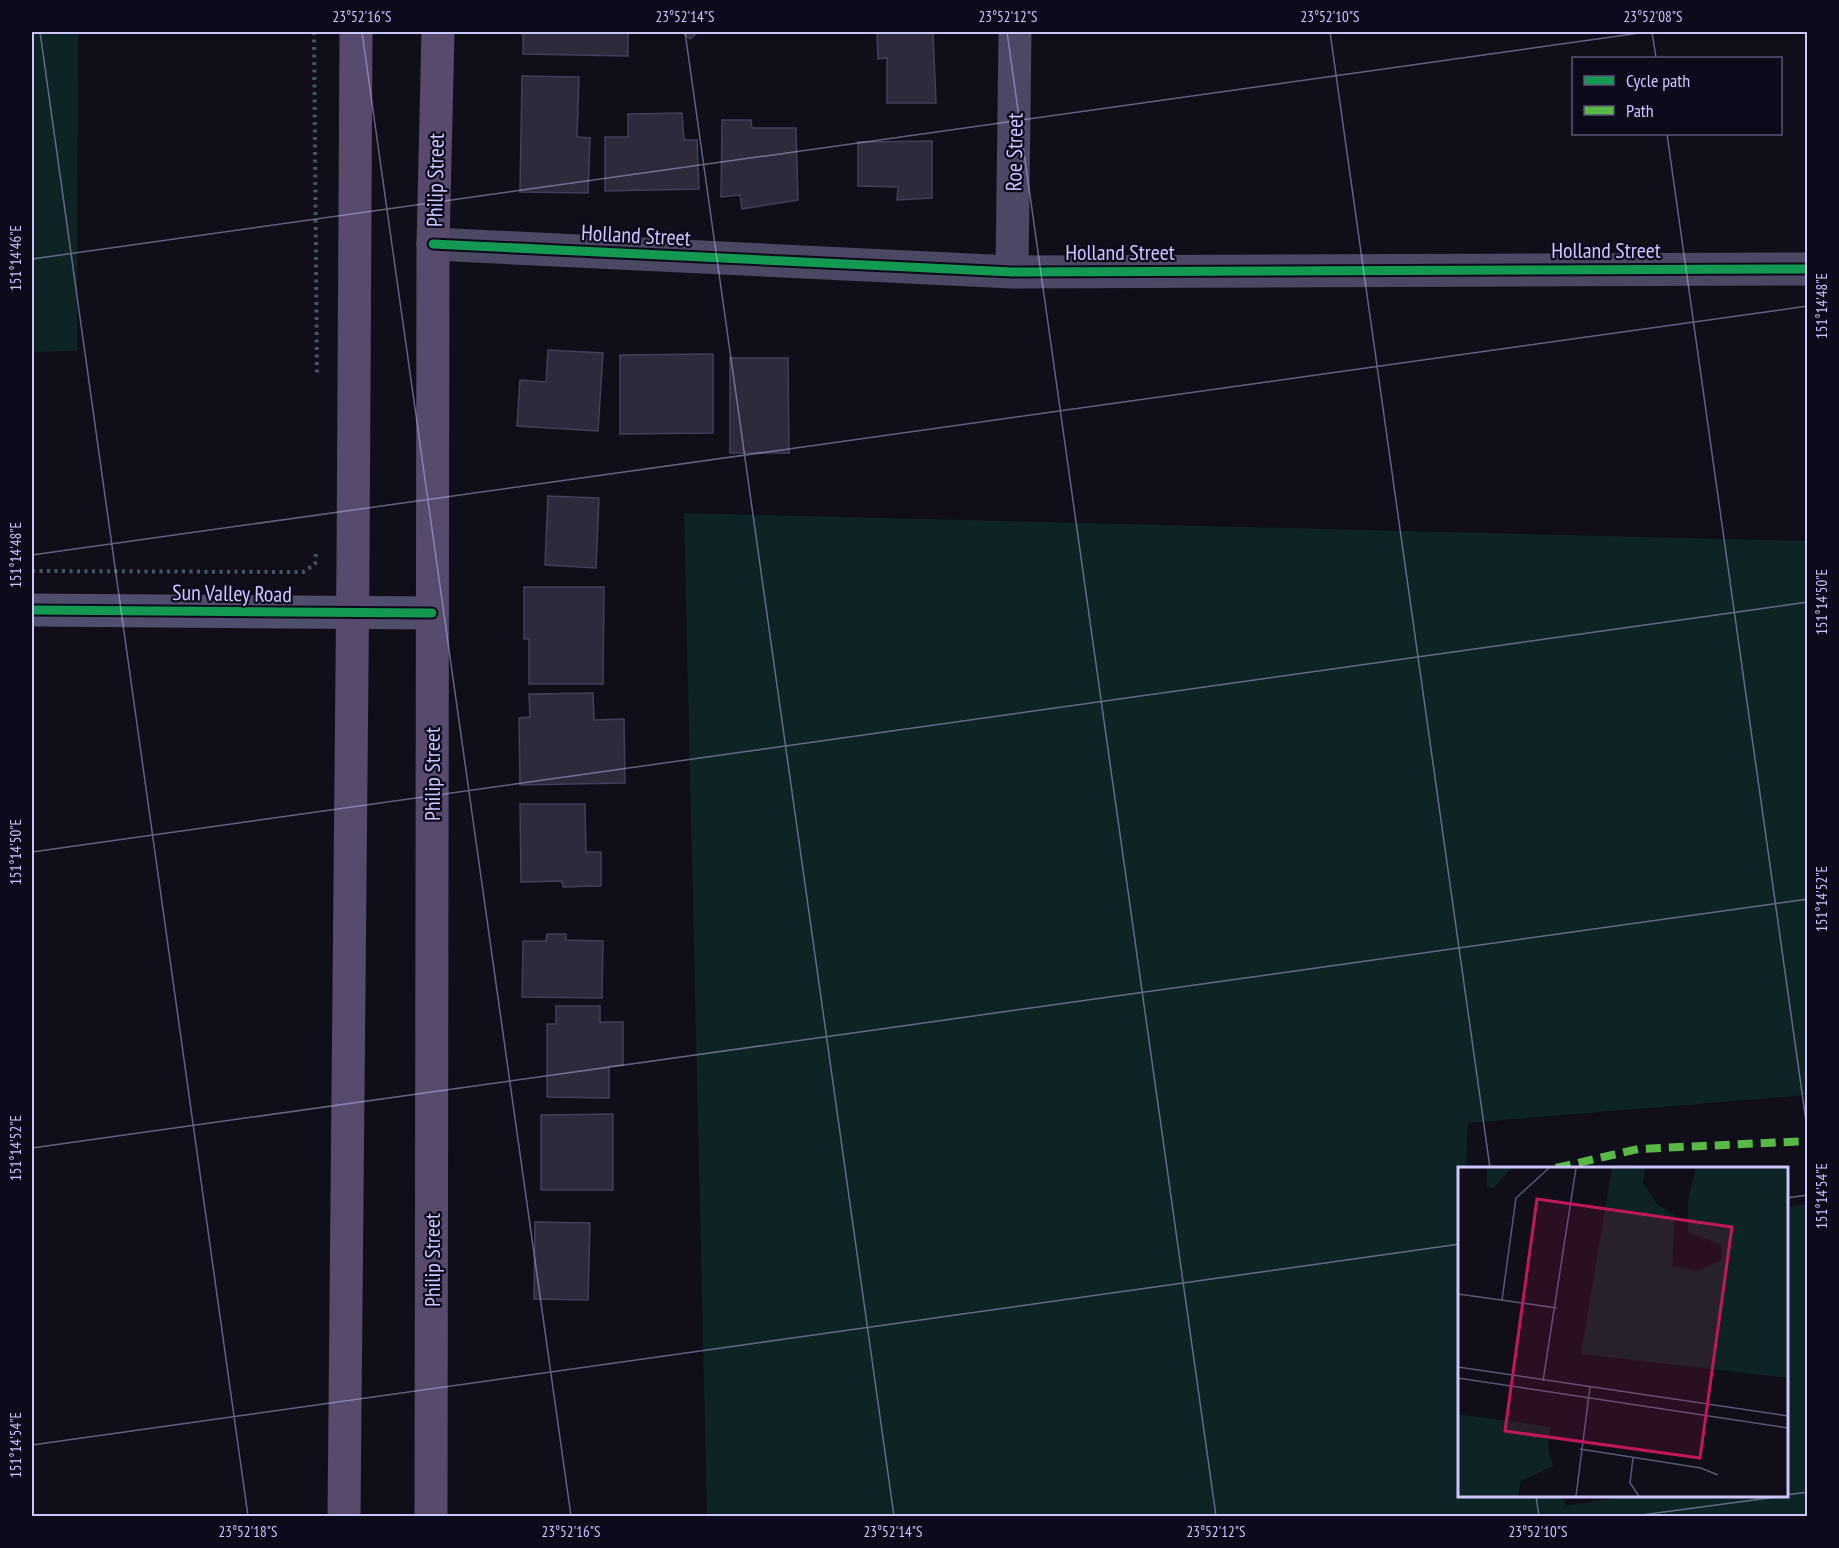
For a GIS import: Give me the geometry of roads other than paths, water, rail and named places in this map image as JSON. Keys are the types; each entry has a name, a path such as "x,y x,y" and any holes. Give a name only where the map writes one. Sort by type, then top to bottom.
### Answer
{"main road":[{"path":"344,1516 356,32"},
{"name":"Philip Street","path":"431,1516 432,613 434,244 438,32"}],"street":[{"name":"Roe Street","path":"1012,272 1015,32"},
{"name":"Holland Street","path":"434,244 1012,272 1808,269"},
{"name":"Sun Valley Road","path":"32,610 432,613"}]}
